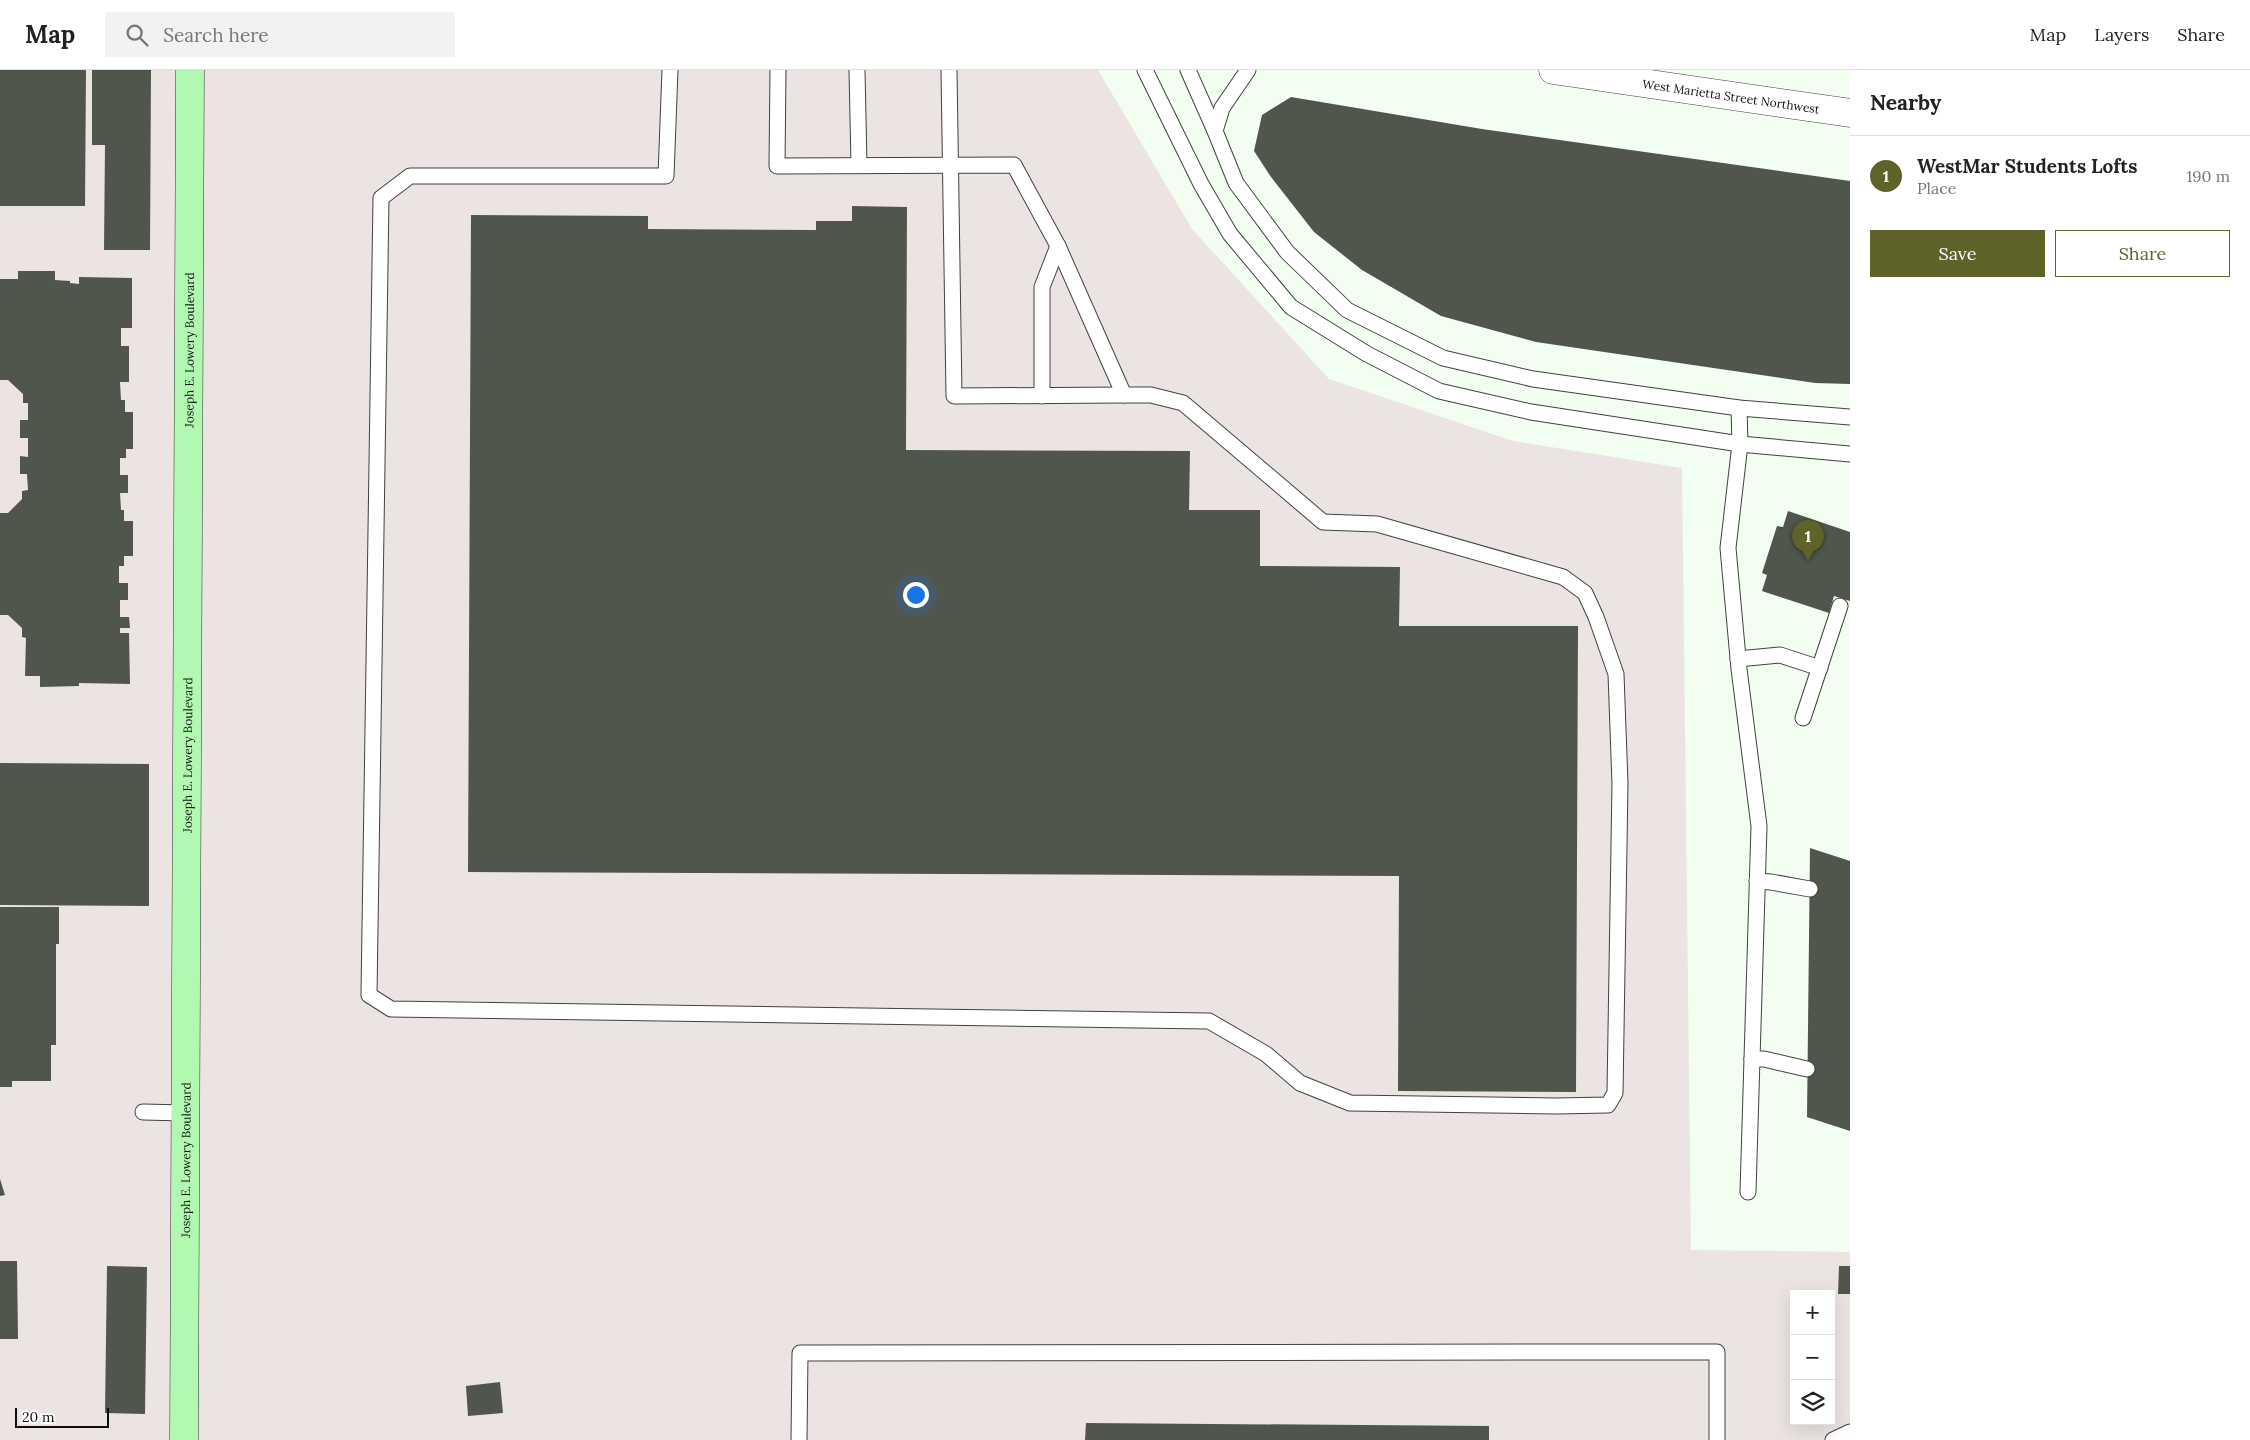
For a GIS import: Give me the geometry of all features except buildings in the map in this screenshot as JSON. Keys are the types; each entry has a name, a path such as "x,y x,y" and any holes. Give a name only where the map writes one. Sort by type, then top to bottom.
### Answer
{"main road":[{"name":"Joseph E. Lowery Boulevard","path":"184,1440 190,70"}],"street":[{"name":"West Marietta Street Northwest","path":"1553,70 1850,114"}],"lane":[{"path":"670,70 666,176 410,176 381,198 369,995 391,1009 1209,1021 1266,1054 1300,1083 1350,1103 1608,1105 1615,1093 1620,784 1616,674 1586,593 1563,577 1377,524 1323,522 1182,403 1151,395 954,396 950,70"},
{"path":"778,70 776,166 1014,165 1058,246 1124,395"},
{"path":"857,70 859,165"},
{"path":"1145,70 1201,184 1230,234 1291,307 1367,354 1439,391 1532,412 1740,444 1850,454"},
{"path":"1188,70 1241,191 1287,252 1347,310 1443,358 1533,379 1739,408 1850,417"},
{"path":"1215,131 1222,108 1248,70"},
{"path":"1042,396 1042,286 1058,246"},
{"path":"1739,408 1740,444 1728,548 1738,659 1759,826 1748,1192"},
{"path":"1803,718 1840,606"},
{"path":"1738,659 1780,656 1820,668"},
{"path":"1757,881 1810,889"},
{"path":"1752,1059 1764,1059 1807,1069"},
{"path":"143,1112 185,1113"},
{"path":"799,1440 800,1353 1717,1352 1717,1440"},
{"path":"1833,1440 1850,1432"}],"shaded area":[{"path":"0,70 1098,70 1192,229 1329,379 1513,441 1682,468 1691,1250 1850,1252 1850,1440 0,1440"}],"place":[{"name":"WestMar Students Lofts","path":"1808,561"}]}
